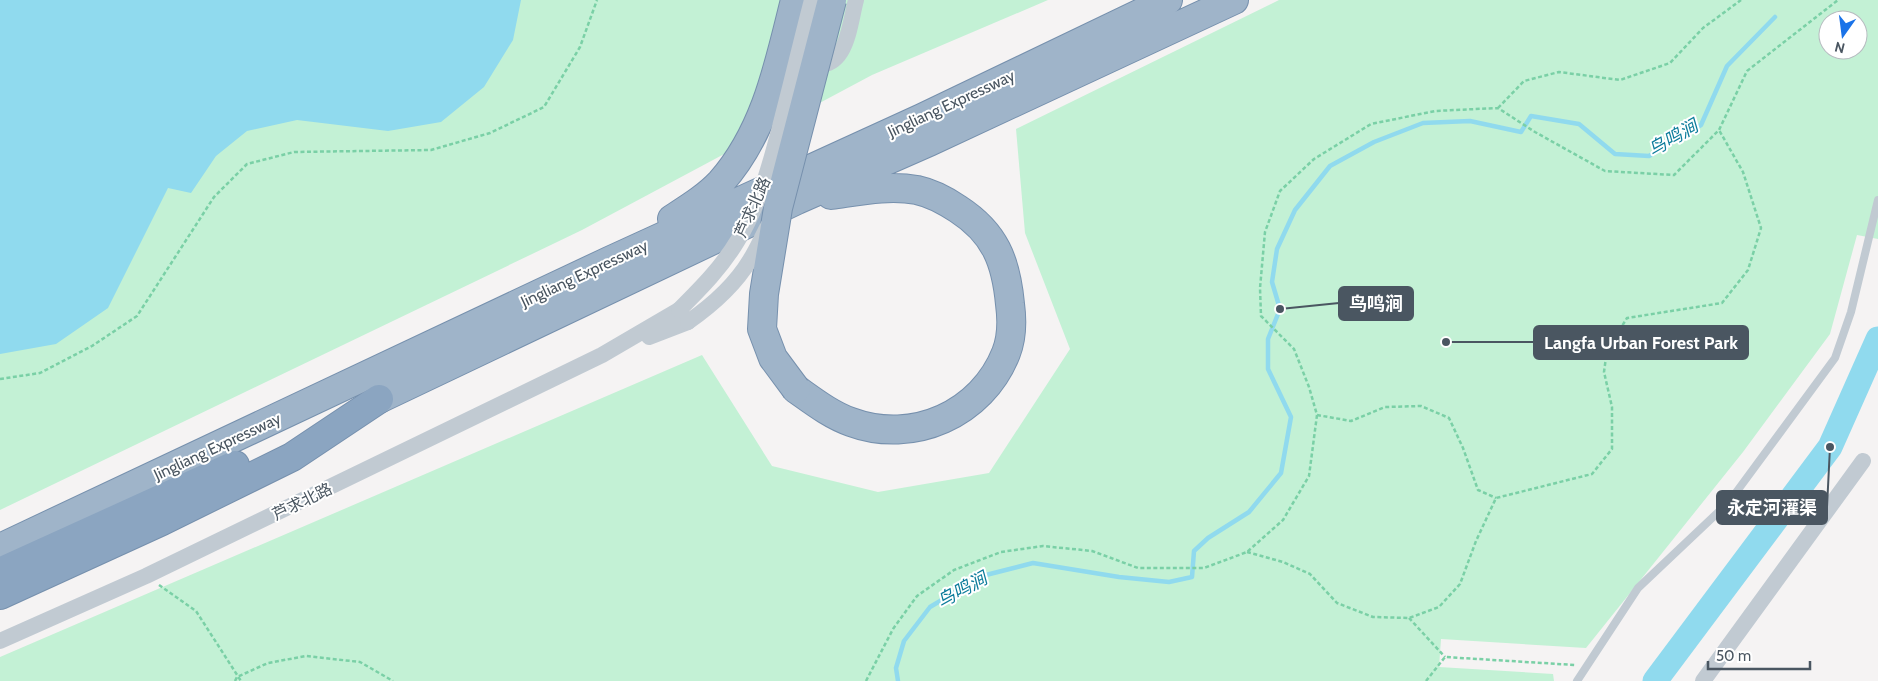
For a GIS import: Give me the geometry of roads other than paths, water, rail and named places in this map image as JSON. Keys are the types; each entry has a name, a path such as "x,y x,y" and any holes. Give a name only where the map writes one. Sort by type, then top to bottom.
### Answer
{"highway":[{"path":"787,204 884,188 918,190 947,201 973,219 990,236 1001,258 1009,286 1012,318 1007,351 990,382 963,408 931,424 900,431 872,428 850,422 818,405 796,389 773,358 762,328 764,294 787,204 832,0"},
{"name":"Jingliang Expressway","path":"379,399 787,204 1168,0"},
{"name":"Jingliang Expressway","path":"0,548 609,261 1234,0"},
{"path":"609,261 693,206 720,182 741,155 758,124 775,80 793,10"},
{"path":"0,572 379,399"},
{"path":"0,595 162,521 292,457 379,399"}],"street":[{"name":"芦求北路","path":"683,316 716,273 751,216 764,183 776,141 812,0"},
{"path":"793,10 790,38 794,53 805,62 820,66 832,63 839,55 846,41 856,0"},
{"name":"芦求北路","path":"0,641 146,576 683,316 710,306 750,262 787,204"},
{"path":"1703,681 1863,461"}],"lane":[{"path":"1577,681 1638,588 1729,502 1835,358 1852,312 1878,200"}],"water":[{"path":"0,0 521,0 513,40 484,87 441,122 388,131 297,120 247,131 216,156 191,193 168,188 108,308 56,344 0,354"}],"waterway":[{"name":"鸟鸣涧","path":"898,681 896,668 904,641 930,607 982,576 1033,563 1119,577 1169,582 1192,577 1194,551 1208,538 1249,512 1281,473 1291,417 1268,369 1268,339 1280,309 1272,282 1277,249 1295,210 1330,166 1374,142 1423,123 1470,121 1521,132 1531,116 1579,124 1615,154 1649,156 1701,125 1727,66 1775,17"},
{"path":"1655,681 1830,447 1878,339"}],"place":[{"name":"鸟鸣涧","path":"1280,309"},
{"name":"Langfa Urban Forest Park","path":"1446,342"},
{"name":"永定河灌渠","path":"1830,447"}]}
